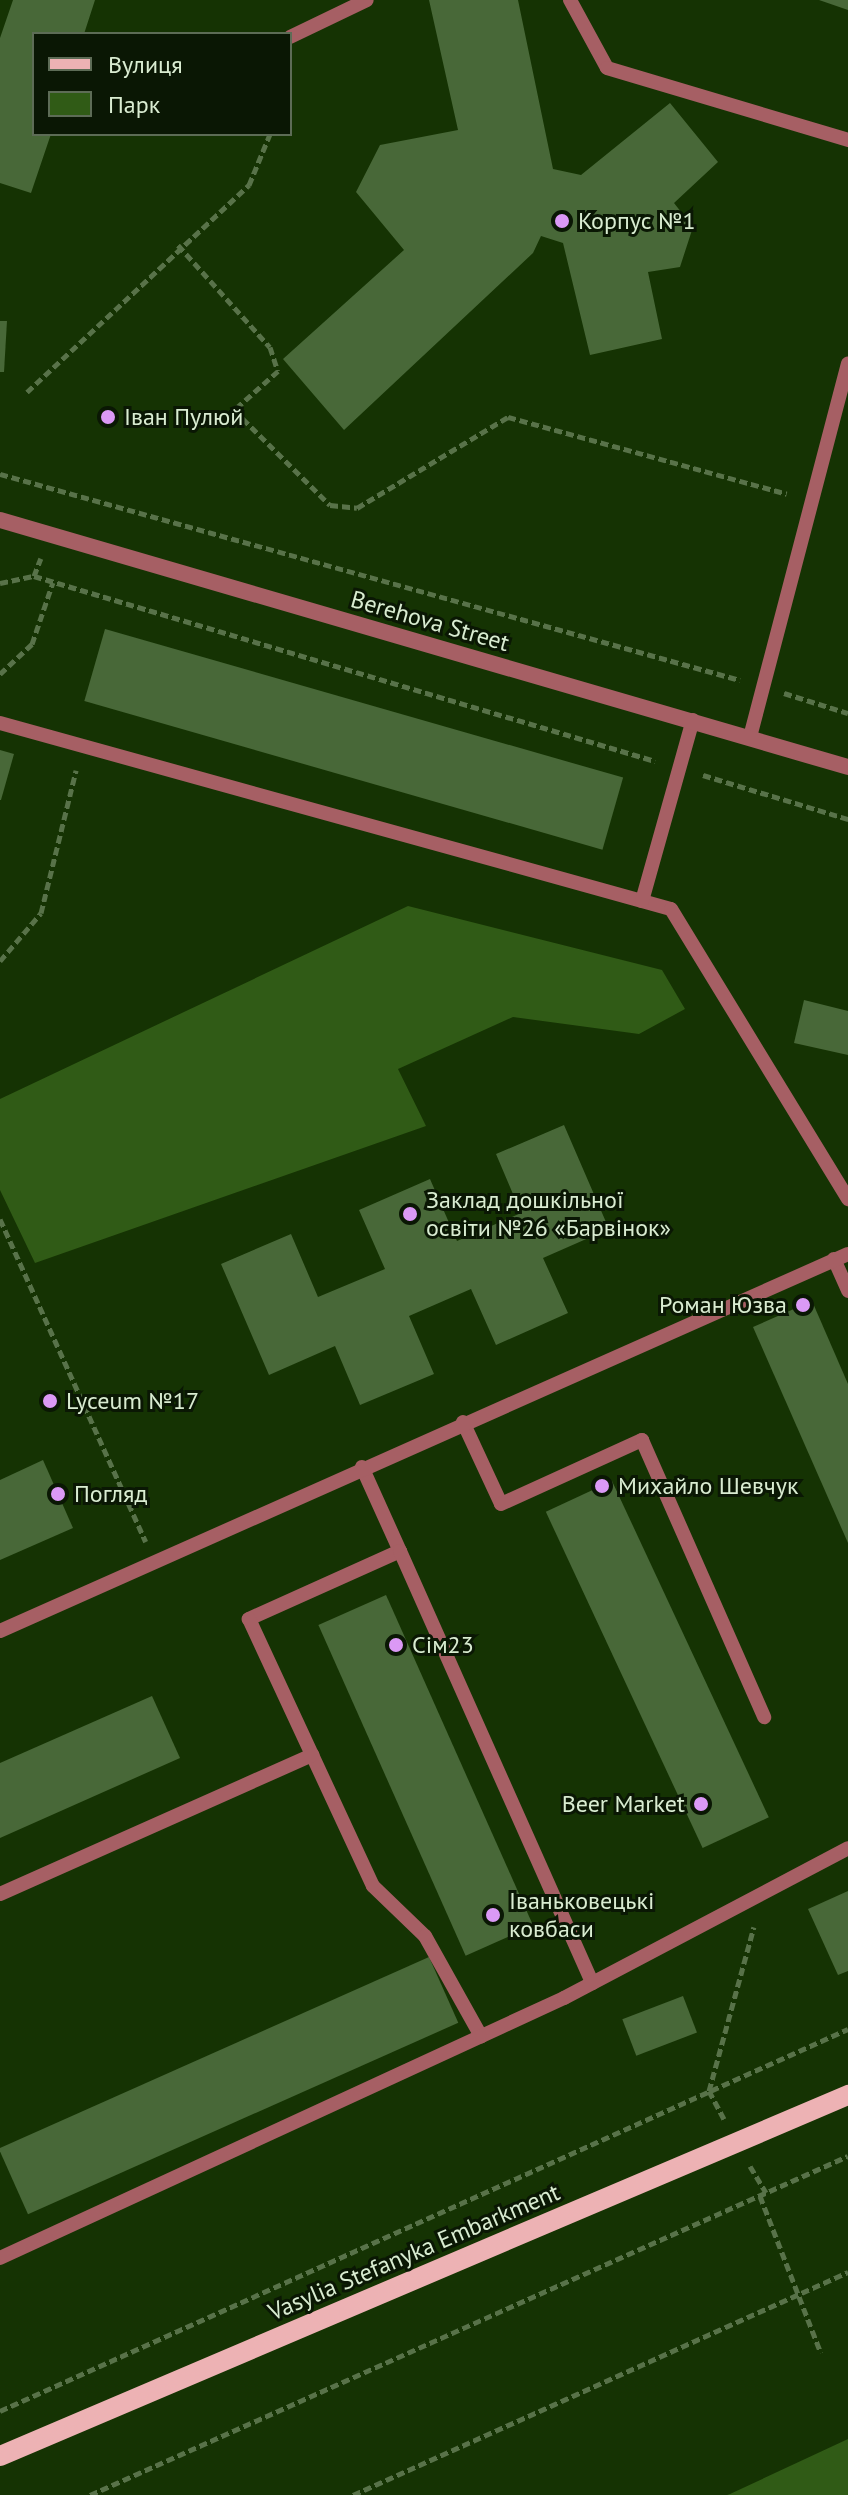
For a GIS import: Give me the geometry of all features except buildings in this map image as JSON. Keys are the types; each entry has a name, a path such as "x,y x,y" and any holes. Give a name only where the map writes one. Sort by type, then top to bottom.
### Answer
{"main road":[{"name":"Vasylia Stefanyka Embarkment","path":"0,2456 848,2095"}],"street":[{"name":"Berehova Street","path":"0,520 848,767"}],"lane":[{"path":"292,36 367,0"},
{"path":"570,0 607,68 848,140"},
{"path":"750,737 766,687 848,364"},
{"path":"642,901 693,720"},
{"path":"0,723 82,742 671,909 848,1199"},
{"path":"0,1631 841,1256 848,1291"},
{"path":"463,1422 501,1504 642,1440 764,1717"},
{"path":"362,1467 592,1983"},
{"path":"400,1551 249,1619 373,1886 425,1936 481,2036"},
{"path":"0,1894 312,1755"},
{"path":"0,2258 592,1983 848,1848"}],"path":[{"path":"27,392 178,245 249,185 269,136"},
{"path":"178,245 274,359 278,371 234,410 330,505 357,508 508,417 811,501"},
{"path":"0,474 766,687 848,713"},
{"path":"0,583 34,576 848,819"},
{"path":"0,674 32,644 53,582"},
{"path":"0,961 41,913 82,742"},
{"path":"0,1219 155,1561"},
{"path":"709,2091 764,1893"},
{"path":"0,2411 848,2029"},
{"path":"90,2495 848,2156"},
{"path":"760,2196 795,2295 821,2353"},
{"path":"353,2495 848,2272"}],"green space":[{"path":"408,906 662,970 685,1009 639,1034 513,1017 398,1069 426,1126 35,1263 0,1190 0,1099"},
{"path":"848,2439 848,2495 727,2495 730,2494"}],"place":[{"name":"Корпус №1","path":"562,221"},
{"name":"Іван Пулюй","path":"108,417"},
{"name":"Заклад дошкільної освіти №26 «Барвінок»","path":"410,1214"},
{"name":"Роман Юзва","path":"803,1305"},
{"name":"Lyceum №17","path":"50,1401"},
{"name":"Михайло Шевчук","path":"602,1486"},
{"name":"Погляд","path":"58,1494"},
{"name":"Сім23","path":"396,1645"},
{"name":"Beer Market","path":"701,1804"},
{"name":"Іваньковецькі ковбаси","path":"493,1915"}]}
